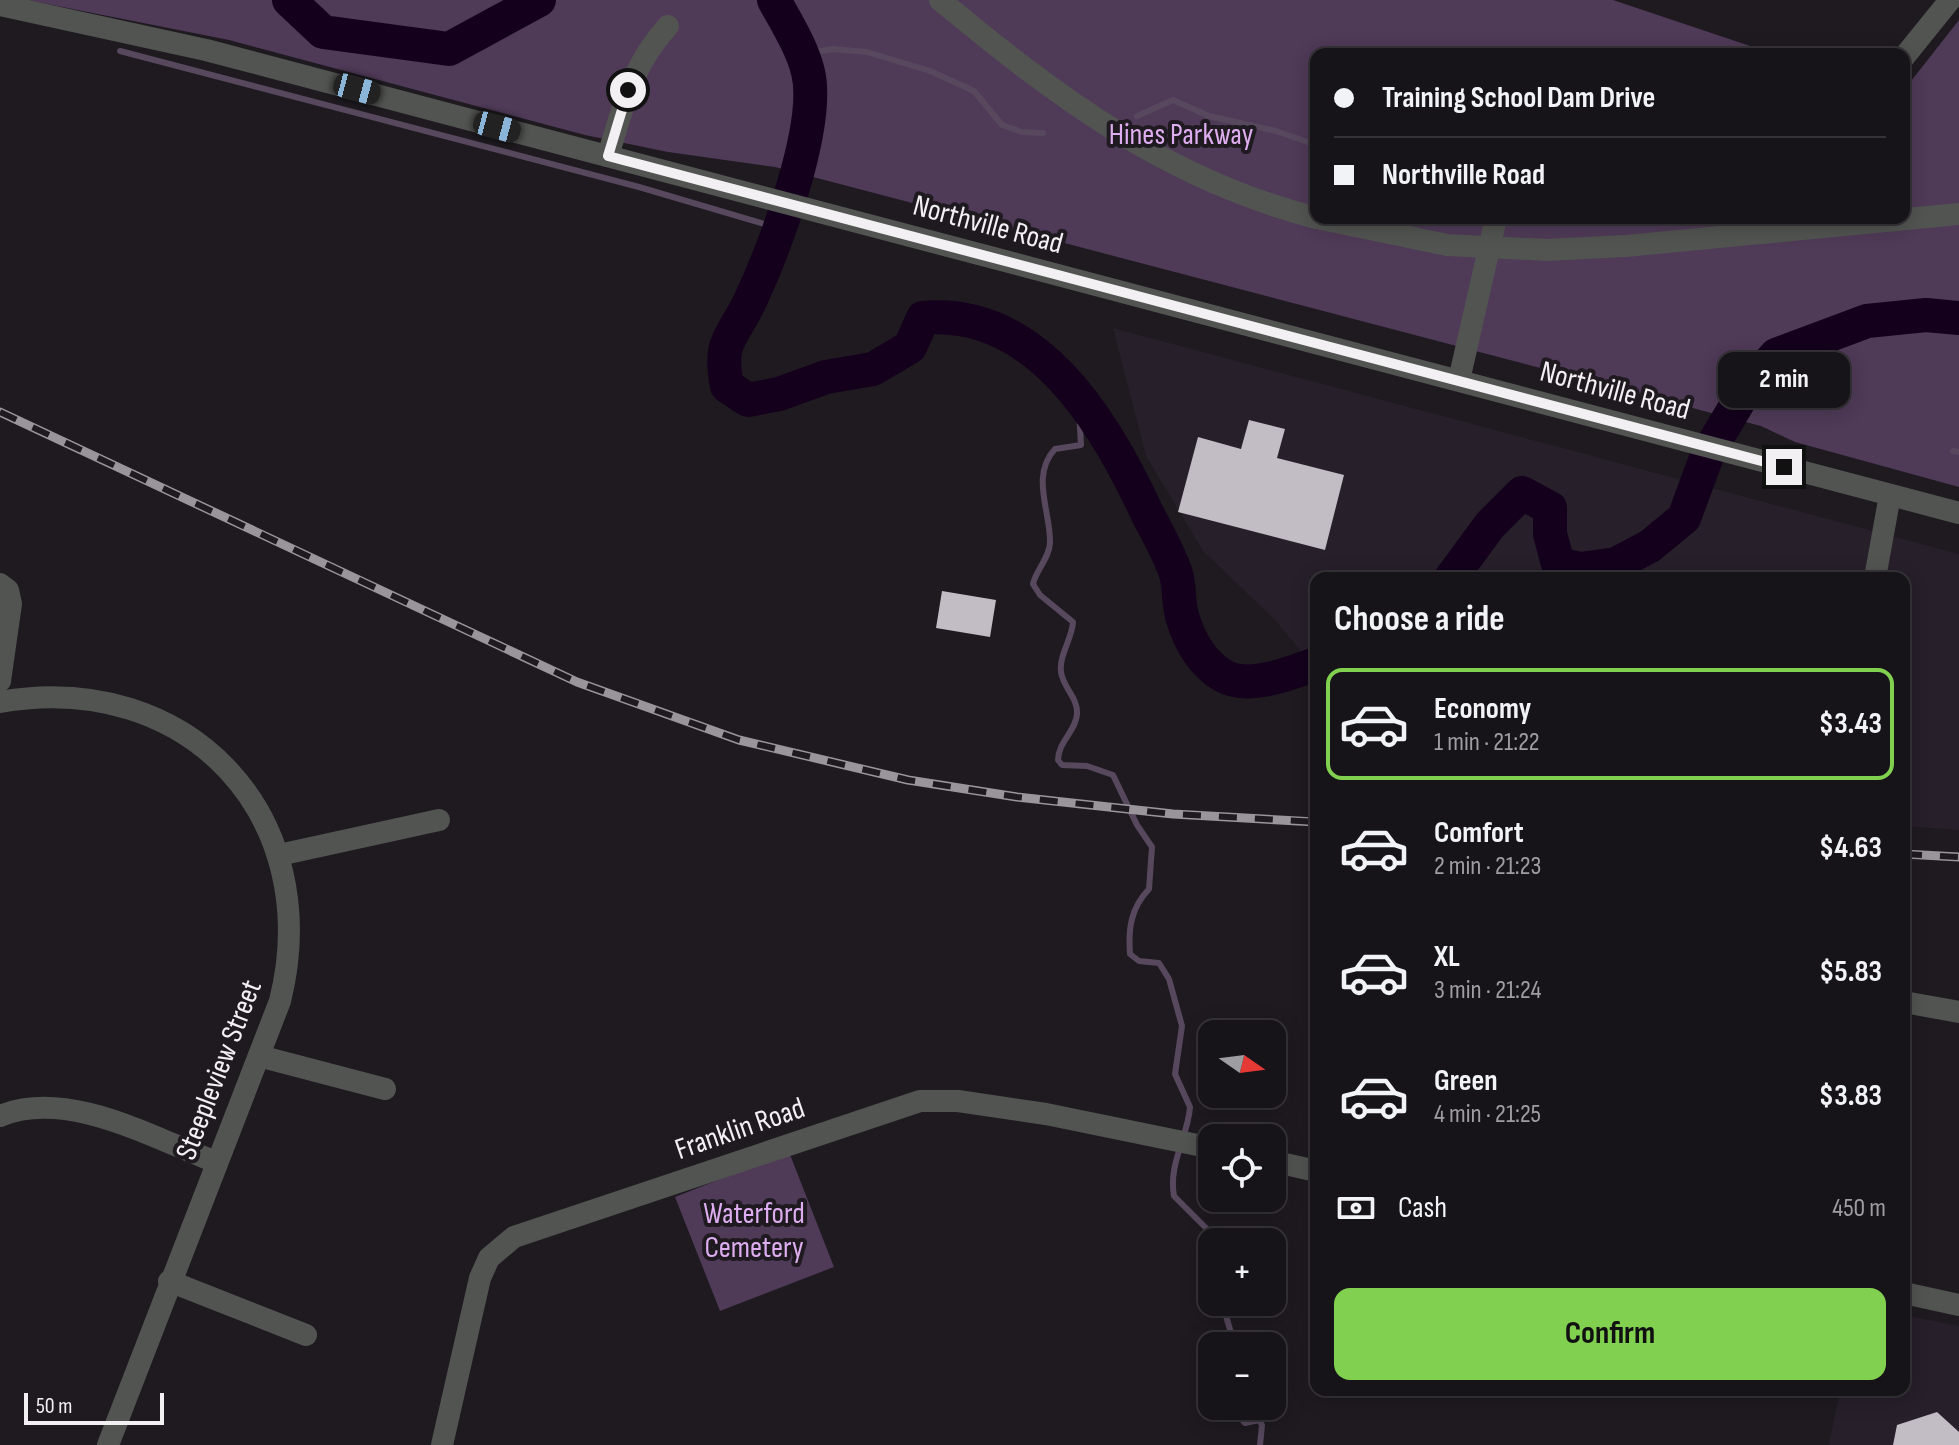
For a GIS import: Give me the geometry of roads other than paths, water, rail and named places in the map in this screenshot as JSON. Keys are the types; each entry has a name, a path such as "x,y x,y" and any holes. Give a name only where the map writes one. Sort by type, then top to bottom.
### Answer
{"street":[{"path":"940,0 1030,75 1087,115 1147,150 1222,186 1310,216"},
{"path":"1910,50 1950,0"},
{"name":"Northville Road","path":"0,5 206,50 1959,513"},
{"path":"608,156 636,67 647,48 668,26"},
{"path":"1910,219 1959,214"},
{"path":"1343,224 1400,237 1489,249 1547,250 1626,246 1855,224"},
{"path":"1459,380 1495,224"},
{"path":"1876,572 1890,495"},
{"path":"0,584 8,590 11,604 0,681"},
{"name":"Steepleview Street","path":"0,702 46,696 85,698 127,707 166,723 202,747 233,776 258,810 279,855 289,909 288,959 280,1001 108,1445"},
{"path":"279,855 439,820"},
{"path":"1910,1003 1959,1012"},
{"path":"259,1056 385,1089"},
{"name":"Franklin Road","path":"442,1445 480,1278 489,1258 514,1237 920,1101 958,1101 1046,1114 1193,1144"},
{"path":"0,1116 39,1106 74,1109 216,1162"},
{"path":"1286,1164 1310,1170"},
{"path":"169,1281 306,1335"},
{"path":"1910,1294 1959,1305"}],"waterway":[{"path":"289,0 323,32 449,49 539,0"},
{"path":"774,0 798,44 808,72 808,123 802,155 782,220 760,279 728,340 724,359 727,386 748,400 779,394 826,377 873,369 910,347 923,318 964,320 1000,331 1033,351 1062,378 1111,443 1170,558 1185,625 1192,642 1208,664 1222,675 1244,681 1269,679 1310,666"},
{"path":"801,55 832,49 867,52 930,71 974,91 1002,125 1022,132 1043,133"},
{"path":"120,51 639,187 778,228"},
{"path":"1137,116 1173,100 1209,116 1276,131 1310,143"},
{"path":"1455,572 1490,525 1522,493 1550,508 1550,534 1558,564 1581,569 1616,564 1650,546 1684,518 1708,453 1746,389 1776,355 1867,321 1926,315 1959,318"},
{"path":"1078,395 1081,445 1055,449 1044,471 1050,543 1033,584 1040,595 1073,622 1061,672 1077,714 1058,760 1062,765 1087,766 1113,775 1137,825 1152,847 1149,889 1132,919 1130,954 1139,961 1159,963 1169,979 1182,1026 1175,1074 1190,1107 1174,1173 1174,1196 1206,1228"},
{"path":"1953,451 1959,452"},
{"path":"1226,1316 1230,1332"},
{"path":"1242,1420 1245,1423 1259,1420"},
{"path":"1259,1420 1262,1425 1260,1445"}],"railway":[{"path":"0,412 577,682 739,740 908,780 1017,797 1173,814 1310,822"},
{"path":"1910,854 1959,857"}],"park label":[{"name":"Hines Parkway","path":"1181,135"},
{"name":"Waterford Cemetery","path":"754,1231"}]}
